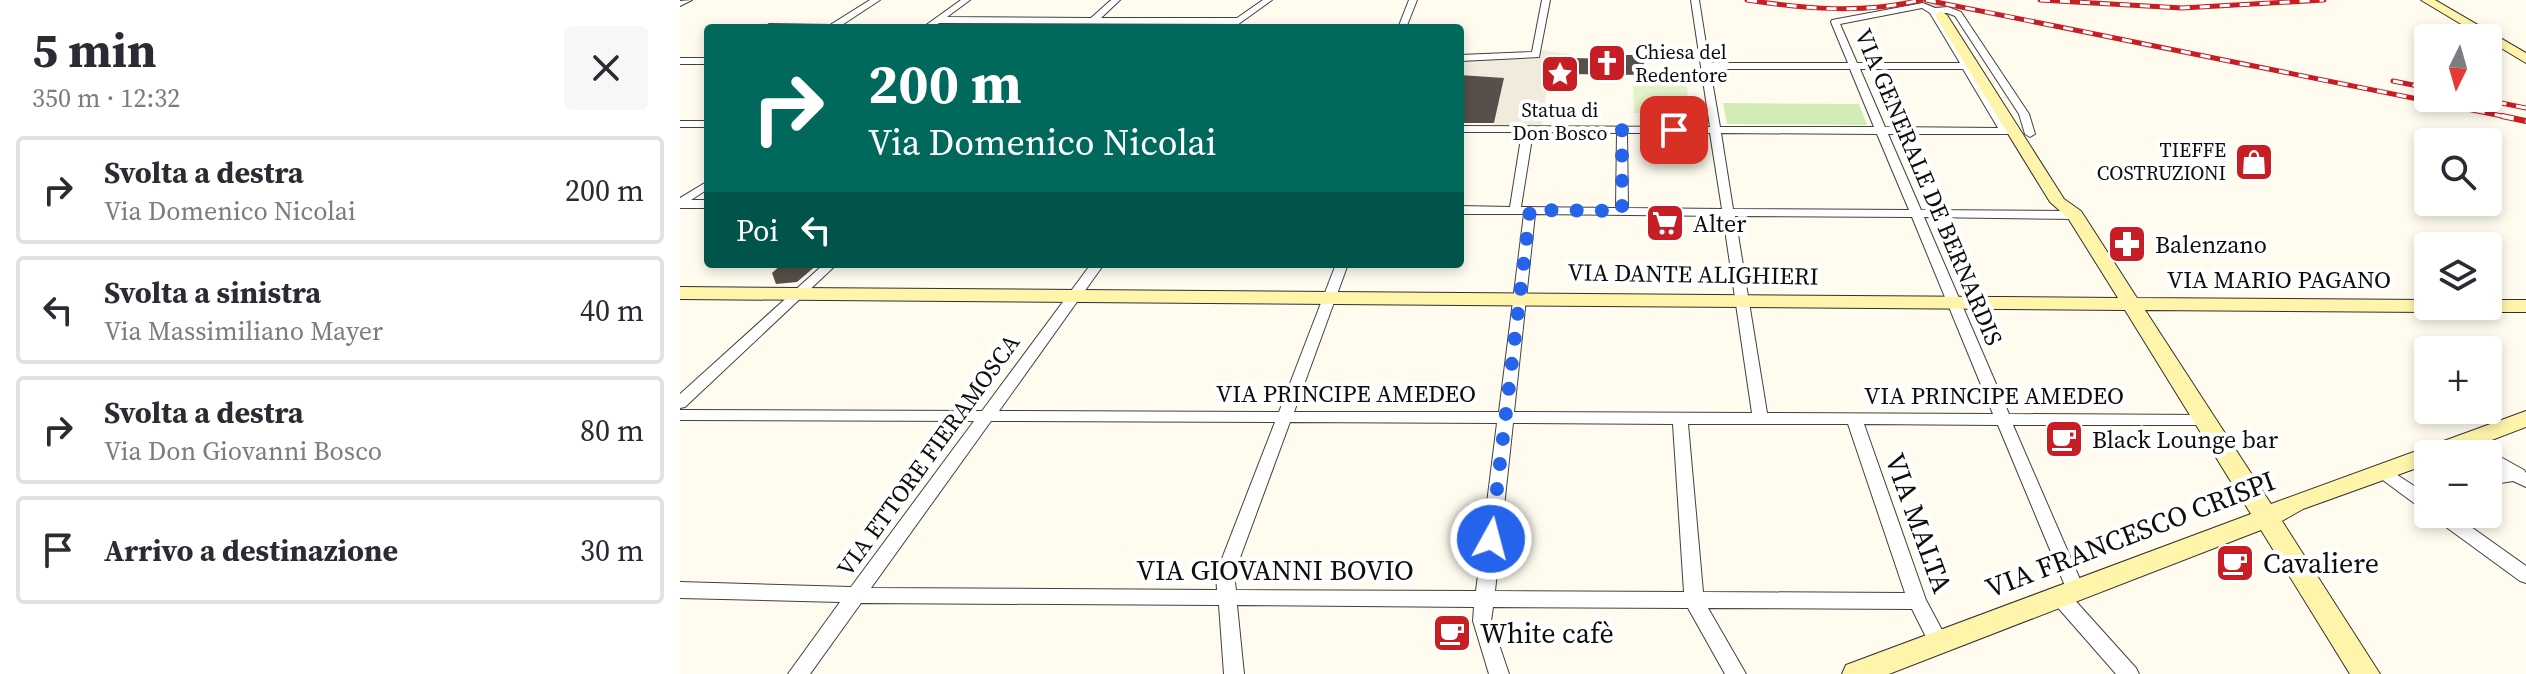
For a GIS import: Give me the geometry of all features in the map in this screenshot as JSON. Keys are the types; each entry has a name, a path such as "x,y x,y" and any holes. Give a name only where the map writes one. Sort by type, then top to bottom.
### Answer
{"main road":[{"path":"2413,0 2452,24"},
{"path":"2427,0 2526,59"},
{"path":"1941,14 2012,114 2058,202 2075,215 2366,674"},
{"path":"2502,54 2526,69"},
{"name":"VIA DANTE ALIGHIERI","path":"680,293 2130,304"},
{"name":"VIA MARIO PAGANO","path":"2130,304 2414,306"},
{"path":"2502,306 2526,306"},
{"name":"VIA FRANCESCO CRISPI","path":"2496,440 2526,419"},
{"name":"VIA FRANCESCO CRISPI","path":"1856,674 2267,518 2294,503 2414,460"}],"street":[{"path":"680,4 688,0"},
{"path":"838,24 876,0"},
{"path":"932,24 966,0"},
{"path":"1090,24 1116,0"},
{"path":"1234,24 1268,0"},
{"path":"1404,24 1413,0"},
{"path":"1464,58 1528,58 1537,53 1546,0"},
{"path":"1695,0 1760,418"},
{"name":"VIA GENERALE DE BERNARDIS","path":"1941,14 1923,5 1835,22 2004,419 2068,594 2129,674"},
{"path":"1941,14 1965,66 2003,127 2022,133"},
{"path":"938,20 1238,21"},
{"path":"680,61 704,61"},
{"path":"1704,66 1965,66"},
{"path":"680,124 704,124"},
{"path":"1464,129 2022,133"},
{"path":"1499,674 1482,621 1520,299 1528,129"},
{"path":"1622,130 1622,211"},
{"path":"680,204 704,187"},
{"path":"680,204 704,204"},
{"path":"1464,210 2075,215"},
{"path":"680,403 827,268"},
{"name":"VIA ETTORE FIERAMOSCA","path":"798,674 1095,268"},
{"path":"1234,674 1225,574 1340,268"},
{"name":"VIA PRINCIPE AMEDEO","path":"680,415 2204,420"},
{"path":"1680,418 1694,601 1736,674"},
{"name":"VIA MALTA","path":"1854,418 1917,601 1939,643"},
{"path":"2502,464 2523,476"},
{"path":"2382,471 2414,488"},
{"path":"2502,478 2523,476"},
{"path":"2460,528 2526,576"},
{"name":"VIA GIOVANNI BOVIO","path":"680,590 1225,598 1917,601"}],"green space":[{"path":"1633,77 1686,78 1690,114 1634,113"},
{"path":"1723,103 1859,104 1867,125 1727,124"}],"shaded area":[{"path":"1542,50 1570,54 1567,74 1578,74 1577,80 1548,79 1542,127 1494,127 1504,78 1464,75 1464,59 1538,57"}],"building":[{"name":"Chiesa del Redentore","path":"1624,55 1644,55 1644,75 1567,74 1569,58 1624,59"},
{"path":"1464,75 1504,78 1494,123 1464,123"},
{"path":"778,268 813,268 797,282 776,284 772,273"}],"tunnel":[{"path":"1932,0 1941,15"}],"railway":[{"path":"1747,0 1834,9 1877,7 1921,0"},
{"path":"1926,0 2512,118"},
{"path":"2040,0 2182,8 2324,0"},
{"path":"2393,81 2414,85"},
{"path":"2502,103 2526,108"},
{"path":"2502,116 2526,121"}],"place":[{"name":"Chiesa del Redentore","path":"1607,63"},
{"name":"Statua di Don Bosco","path":"1560,74"},
{"name":"TIEFFE COSTRUZIONI","path":"2254,162"},
{"name":"Alter","path":"1665,223"},
{"name":"Balenzano","path":"2127,244"},
{"name":"Black Lounge bar","path":"2064,439"},
{"name":"Cavaliere","path":"2235,563"},
{"name":"White cafè","path":"1452,633"}],"route":[{"path":"1491,539 1530,210 1622,211 1622,130 1674,130"}]}
